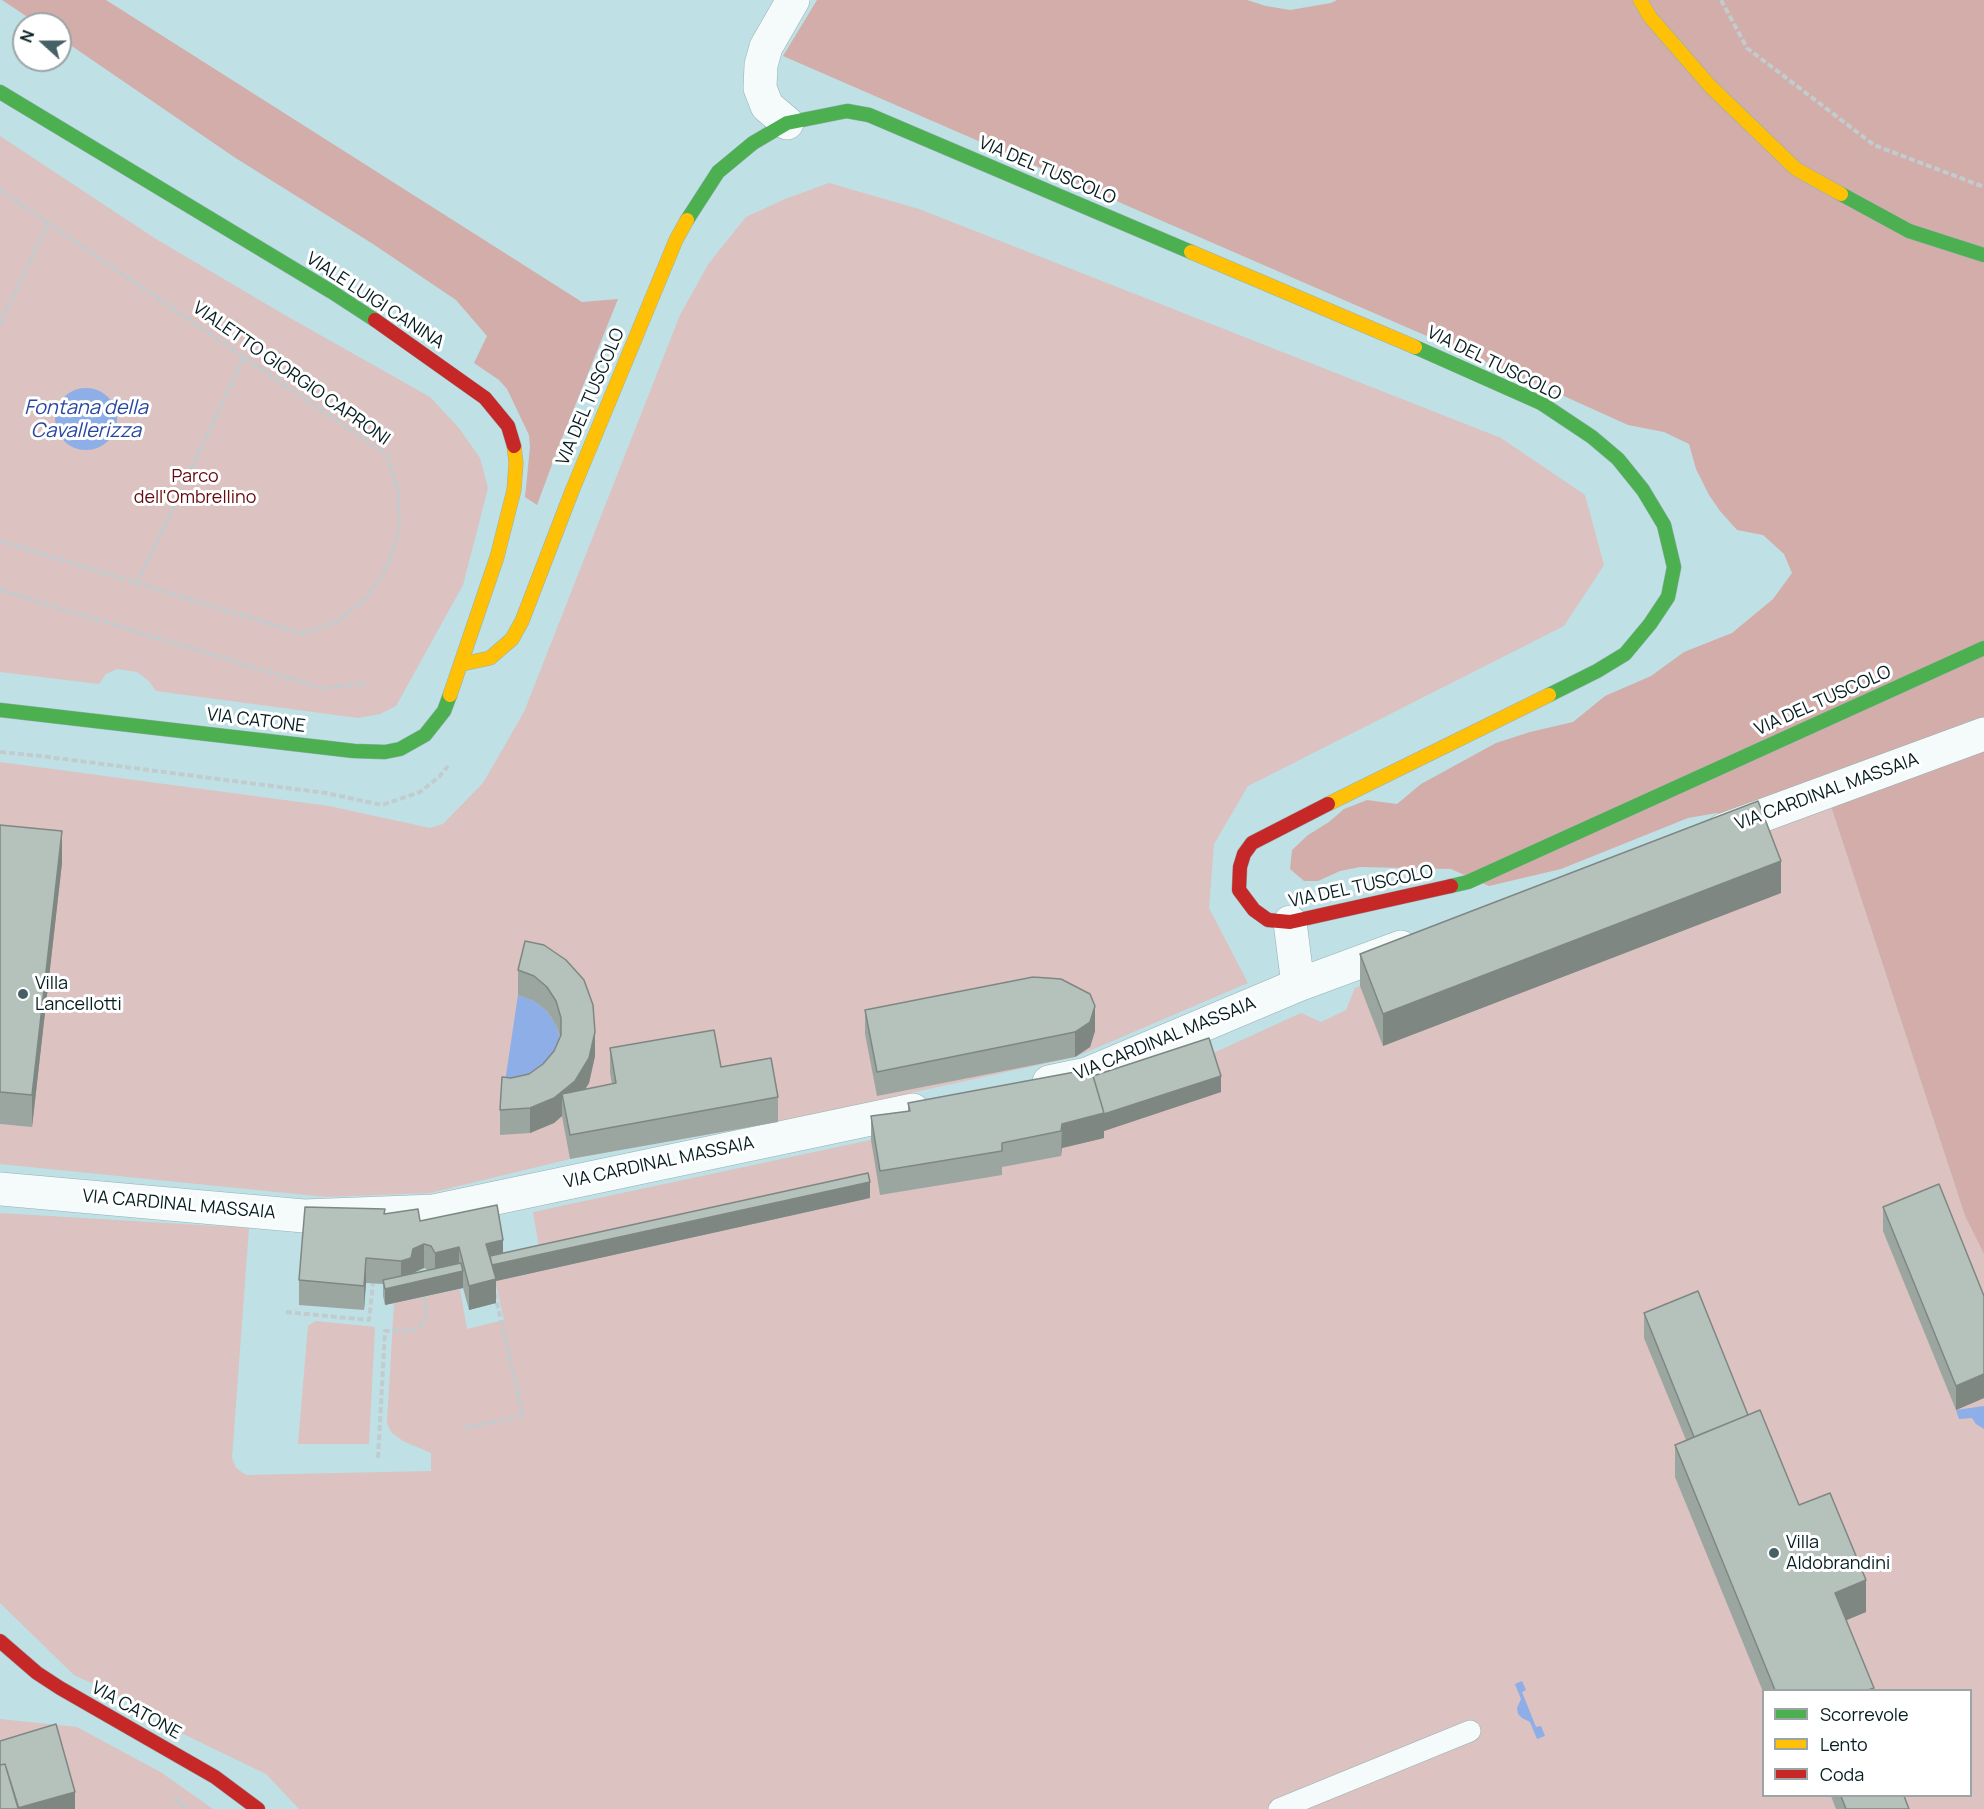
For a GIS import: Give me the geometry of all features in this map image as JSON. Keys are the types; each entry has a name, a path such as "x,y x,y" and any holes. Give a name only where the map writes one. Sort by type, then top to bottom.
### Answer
{"street":[{"path":"788,123 767,106 760,88 761,65 766,47 793,0"},
{"path":"1640,0 1650,17 1710,87 1796,169 1909,231 1984,255"},
{"name":"VIALE LUIGI CANINA","path":"0,92 341,298 431,358 485,398 498,412 508,426 516,452 514,490 497,557 462,664"},
{"name":"VIA DEL TUSCOLO","path":"462,664 490,658 512,639 522,621 603,414 676,240 697,202 718,172 753,142 788,123 847,111 870,115 1479,374 1541,403 1592,437 1618,459 1643,490 1664,525 1674,567 1668,597 1650,624 1625,654 1597,671 1278,828 1252,843 1244,854 1240,867 1239,890 1254,910 1268,920 1290,922 1468,882 1984,648"},
{"name":"VIA CATONE","path":"0,710 354,751 385,752 400,749 425,735 444,711 462,664"},
{"name":"VIA CARDINAL MASSAIA","path":"1691,841 1984,734"},
{"path":"1290,922 1298,985"},
{"name":"VIA CARDINAL MASSAIA","path":"1018,1088 1087,1074 1298,985 1433,936"},
{"name":"VIA CARDINAL MASSAIA","path":"0,1189 304,1216 434,1211 938,1105"},
{"name":"VIA CATONE","path":"0,1641 37,1673 60,1688 214,1777 258,1809"}],"lane":[{"path":"1280,1809 1470,1731"}],"path":[{"path":"1721,0 1747,48 1874,145 1984,188"},
{"name":"VIALETTO GIORGIO CAPRONI","path":"0,190 387,455 398,492 399,529 388,565 367,597 338,621 303,634 0,541"},
{"path":"0,324 48,223"},
{"path":"137,583 244,357"},
{"path":"0,590 322,688 366,683"},
{"path":"0,752 315,792 382,805"},
{"path":"286,1312 369,1320 373,1283"},
{"path":"378,1458 385,1330 412,1331 420,1326 426,1310 423,1290"},
{"path":"464,1428 523,1416 496,1290 492,1291"},
{"path":"1847,1568 1875,1557"}],"green space":[{"name":"Parco dell'Ombrellino","path":"0,136 156,239 430,397 459,428 480,458 488,488 463,585 396,706 380,714 358,718 156,691 149,681 137,672 117,669 106,674 99,684 0,672"},
{"name":"Villa Lancellotti","path":"829,183 919,209 1501,438 1585,495 1604,565 1564,626 1248,786 1214,844 1209,908 1248,983 1075,1057 778,1122 570,1159 430,1193 326,1197 0,1164 0,1124 32,1126 0,857 0,762 329,806 430,828 443,824 483,783 524,712 680,315 709,263 746,217 785,199"},
{"name":"Villa Aldobrandini","path":"1827,794 1965,1216 1984,1254 1984,1809 299,1809 266,1774 179,1732 132,1702 74,1675 0,1603 0,1213 249,1228 232,1458 236,1468 246,1475 431,1471 431,1453 403,1441 391,1432 387,1423 394,1303 460,1289 467,1329 504,1320 495,1281 543,1270 533,1212 1091,1093 1209,1055 1301,1013 1321,1022 1346,1010 1355,988"},
{"path":"316,1321 375,1327 369,1444 298,1444 308,1326"},
{"path":"0,1719 77,1727 162,1773 213,1809 75,1809 56,1741 0,1758"}],"shaded area":[{"path":"2,0 106,0 582,302 618,299 537,505 525,497 529,435 507,389 499,380 474,363 487,336 456,300 373,244 234,157 72,46 72,12 20,12"},
{"path":"817,0 1247,0 1290,10 1337,0 1984,0 1984,1254 1965,1216 1827,794 1730,815 1717,813 1688,818 1561,869 1489,886 1451,869 1360,867 1340,871 1318,881 1304,881 1290,869 1292,850 1308,835 1344,809 1367,800 1397,804 1421,784 1496,743 1573,722 1605,696 1651,676 1684,652 1732,633 1773,599 1792,573 1784,554 1763,535 1737,530 1720,511 1696,469 1689,444 1664,432 1628,425 783,56"}],"water":[{"name":"Fontana della Cavallerizza","path":"80,388 92,388 108,397 115,407 117,419 115,431 108,441 92,450 80,450 69,445 60,436 55,425 55,413 60,402 69,393"},
{"path":"518,995 534,1001 547,1011 556,1025 561,1042 561,1059 502,1102"},
{"path":"1984,1406 1984,1429 1972,1418 1959,1419 1956,1410"},
{"path":"1522,1681 1526,1690 1522,1692 1536,1727 1541,1726 1545,1736 1537,1739 1530,1722 1518,1714 1517,1708 1521,1699 1515,1684"}],"building":[{"path":"1758,801 1781,861 1383,1014 1360,954"},
{"name":"Villa Lancellotti","path":"0,825 62,831 32,1095 0,1092"},
{"path":"525,941 544,945 566,960 584,980 593,1005 595,1032 589,1058 575,1081 554,1098 530,1108 500,1110 502,1077 511,1078 529,1074 543,1064 554,1051 561,1035 561,1018 556,1001 547,987 534,976 518,970"},
{"path":"1033,977 1061,979 1090,994 1095,1006 1090,1022 1075,1032 877,1072 865,1010"},
{"path":"714,1030 721,1067 771,1058 778,1097 570,1135 562,1094 616,1083 610,1048"},
{"path":"1209,1038 1221,1076 1104,1114 1093,1076"},
{"path":"1091,1069 1104,1113 1062,1124 1061,1131 1002,1143 1002,1151 880,1171 871,1116 910,1111 908,1103"},
{"path":"868,1173 870,1182 492,1265 490,1256"},
{"path":"1939,1184 1984,1296 1984,1374 1956,1386 1883,1207"},
{"path":"497,1205 503,1240 486,1244 496,1279 469,1286 459,1247 435,1253 431,1246 424,1244 413,1249 411,1258 401,1261 366,1258 364,1286 299,1280 305,1207 385,1209 384,1214 418,1209 420,1221"},
{"path":"461,1263 463,1271 385,1289 383,1280"},
{"path":"1698,1291 1748,1415 1694,1437 1644,1313"},
{"name":"Villa Aldobrandini","path":"1760,1410 1799,1505 1830,1493 1866,1580 1835,1593 1874,1688 1775,1689 1675,1445"},
{"path":"56,1724 75,1792 18,1808 5,1764 0,1765 0,1741"},
{"path":"5,1764 19,1809 0,1809 0,1765"},
{"path":"1841,1797 1904,1797 1909,1809 1846,1809"}],"traffic: fast":[{"path":"0,92 375,320"},
{"path":"687,220 718,172 753,143 787,123 847,111 869,115 1191,252"},
{"path":"1841,194 1909,231 1984,255"},
{"path":"1415,347 1541,403 1592,437 1618,459 1643,490 1664,525 1674,567 1668,597 1650,624 1625,654 1549,695"},
{"path":"1451,886 1468,882 1984,648"},
{"path":"0,710 354,751 385,752 400,749 425,735 444,711 450,695"}],"traffic: slow":[{"path":"1640,0 1650,17 1710,86 1796,169 1841,194"},
{"path":"462,664 490,658 512,639 522,621 572,491 676,240 687,220"},
{"path":"1191,252 1415,347"},
{"path":"450,695 497,557 514,490 516,463 514,446"},
{"path":"1328,804 1549,695"}],"traffic: jam":[{"path":"375,320 485,398 508,426 514,446"},
{"path":"1328,804 1252,843 1244,854 1240,867 1239,890 1254,910 1268,920 1290,922 1451,886"},
{"path":"0,1641 37,1673 60,1688 215,1777 258,1809"}],"place":[{"name":"Villa Lancellotti","path":"23,994"},
{"name":"Villa Aldobrandini","path":"1774,1553"}]}
